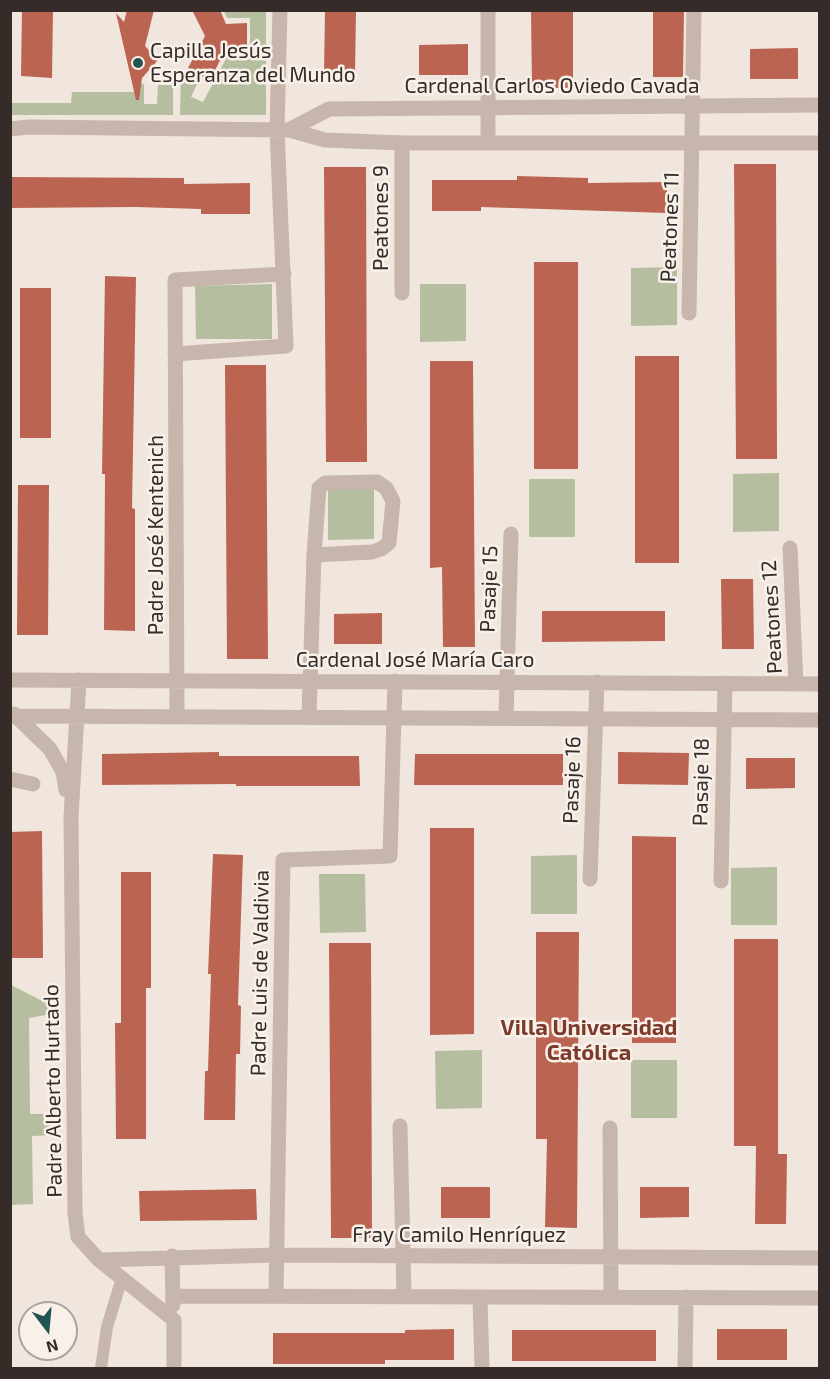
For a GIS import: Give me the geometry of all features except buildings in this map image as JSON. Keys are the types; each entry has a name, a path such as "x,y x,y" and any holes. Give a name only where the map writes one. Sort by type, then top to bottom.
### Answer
{"street":[{"path":"175,354 286,346 280,10"},
{"path":"488,10 488,143"},
{"name":"Peatones 11","path":"689,313 694,10"},
{"name":"Cardenal Carlos Oviedo Cavada","path":"283,130 328,109 819,105"},
{"name":"Cardenal Carlos Oviedo Cavada","path":"10,129 28,127 283,130 325,140 402,143 819,143"},
{"name":"Peatones 9","path":"402,143 402,292"},
{"name":"Padre José Kentenich","path":"177,716 175,280 284,274"},
{"path":"309,716 314,555 319,488 325,483 377,482 386,488 393,501 389,543 372,552 314,555"},
{"name":"Pasaje 15","path":"506,718 511,534"},
{"name":"Peatones 12","path":"790,548 796,684"},
{"name":"Cardenal José María Caro","path":"10,680 819,684"},
{"name":"Padre Alberto Hurtado","path":"79,680 71,817 75,1213 78,1237 99,1260 174,1320"},
{"name":"Padre Luis de Valdivia","path":"276,1296 283,860 390,856 395,681"},
{"name":"Pasaje 16","path":"590,879 597,682"},
{"name":"Pasaje 18","path":"720,881 725,683"},
{"path":"13,714 819,720"},
{"name":"Padre Alberto Hurtado","path":"13,714 50,748 63,772 71,817"},
{"path":"10,779 33,784"},
{"path":"400,1126 404,1296"},
{"path":"610,1128 611,1297"},
{"name":"Fray Camilo Henríquez","path":"99,1260 172,1256 276,1255 819,1258"},
{"path":"172,1256 174,1368"},
{"path":"173,1296 819,1298"},
{"path":"480,1297 482,1368"},
{"path":"685,1368 686,1297"}],"lane":[{"path":"101,1368 107,1327 122,1278"}],"green space":[{"path":"224,11 266,11 266,115 180,115 181,78 193,76 199,80 191,97 203,102 228,55 250,54 250,18 227,18"},
{"path":"137,83 144,84 144,104 157,104 158,85 173,85 173,115 11,115 11,103 71,103 72,92 137,92"},
{"path":"677,267 677,325 631,326 631,268"},
{"path":"272,284 272,339 196,339 195,286"},
{"path":"420,284 466,284 466,341 420,342"},
{"path":"779,473 779,531 733,532 733,474"},
{"path":"529,479 575,479 575,537 529,537"},
{"path":"328,481 374,481 374,539 328,540"},
{"path":"577,855 577,914 531,914 531,856"},
{"path":"777,867 777,925 731,925 731,868"},
{"path":"319,874 365,874 366,932 320,933"},
{"path":"11,985 50,1005 51,1014 29,1018 30,1114 54,1114 54,1135 32,1136 33,1204 11,1205"},
{"path":"482,1050 482,1108 436,1109 435,1051"},
{"path":"631,1060 677,1060 677,1118 631,1118"}],"place":[{"name":"Capilla Jesús Esperanza del Mundo","path":"138,63"}],"district":[{"name":"Villa Universidad Católica","path":"589,1040"}]}
